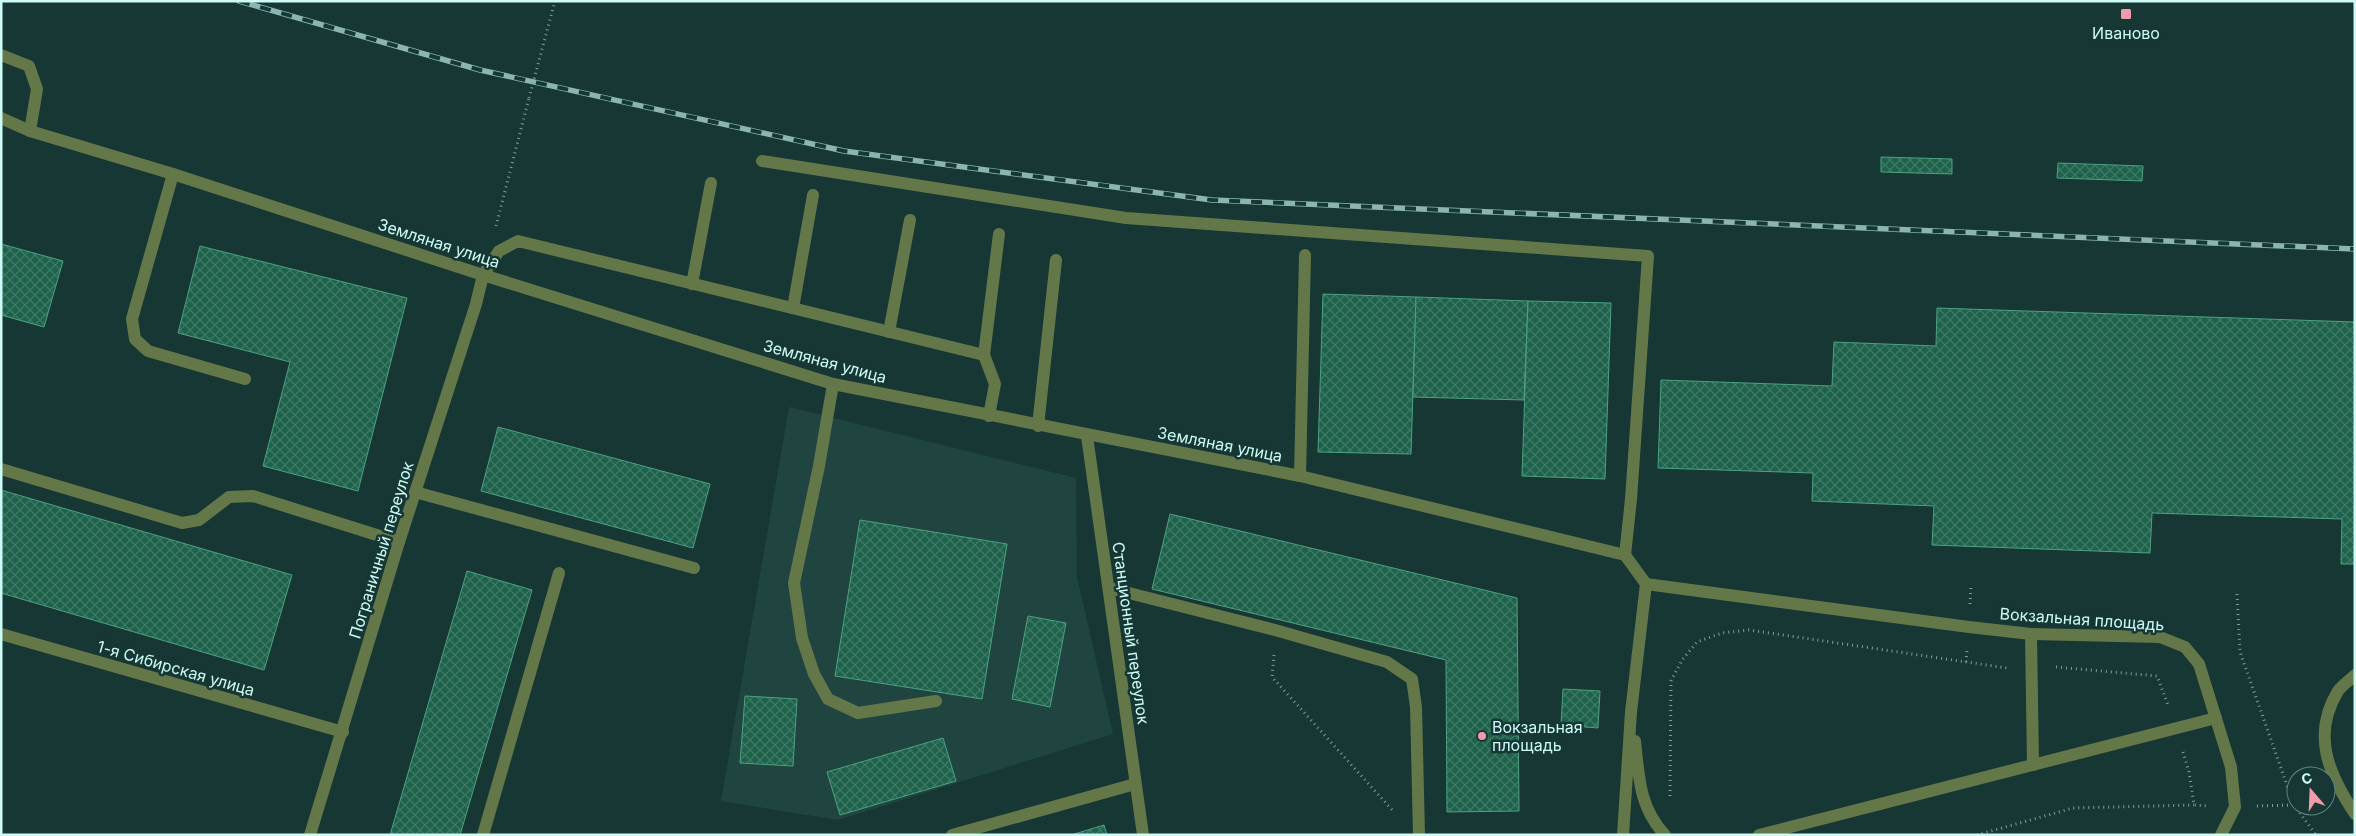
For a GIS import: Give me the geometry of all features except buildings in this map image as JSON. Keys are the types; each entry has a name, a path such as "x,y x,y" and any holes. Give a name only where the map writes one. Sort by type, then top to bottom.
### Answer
{"street":[{"path":"1,55 29,66 37,89 30,131"},
{"name":"Земляная улица","path":"1,118 30,131 173,174 483,275 833,384 1087,436 1300,476 1624,554"},
{"path":"762,161 1126,218 1648,256 1631,499 1624,554 1646,584 1631,712 1622,835"},
{"path":"173,174 132,319 135,339 148,351 245,379"},
{"path":"692,284 711,183"},
{"path":"793,308 813,195"},
{"path":"889,332 910,220"},
{"path":"989,416 995,384 984,355 999,234"},
{"name":"Пограничный переулок","path":"310,835 399,542 476,304 483,275 498,251 518,241 984,355"},
{"path":"1300,476 1305,255"},
{"path":"1038,426 1056,260"},
{"path":"833,384 820,466 794,582 802,638 814,674 828,699 858,713 936,702"},
{"name":"Станционный переулок","path":"1087,436 1143,835"},
{"path":"1,469 182,524 199,520 229,497 253,496 399,542"},
{"path":"415,492 694,568"},
{"path":"483,835 559,573"},
{"name":"Вокзальная площадь","path":"1646,584 2031,634 2160,638 2185,647 2199,664 2232,767 2235,807"},
{"path":"1109,588 1275,630 1387,662 1412,679 1416,708 1419,835"},
{"name":"1-я Сибирская улица","path":"1,634 342,732"},
{"path":"2031,634 2034,765"},
{"path":"2355,675 2338,690 2327,717 2324,747 2336,786 2355,814"},
{"path":"1631,712 1642,799 1655,824 1664,835"},
{"path":"1759,835 2216,718"},
{"path":"952,835 1135,784"},
{"path":"2221,835 2235,807"}],"path":[{"path":"507,182 555,1"},
{"path":"2237,594 2240,652 2286,782"},
{"path":"1275,630 1272,677 1395,813"},
{"path":"1673,804 1670,796 1671,681 1682,660 1697,642 1722,633 1748,630 2004,668 2065,666 2157,676 2189,772 2194,805"},
{"path":"1977,835 2073,808 2286,805"},
{"path":"2302,816 2316,835"}],"shaded area":[{"path":"789,407 1076,478 1077,577 1113,734 838,820 721,801"}],"railway":[{"path":"239,1 480,70 844,151 1212,200 2355,249"}],"place":[{"name":"Иваново","path":"2126,14"},
{"name":"Вокзальная площадь","path":"1482,736"}]}
